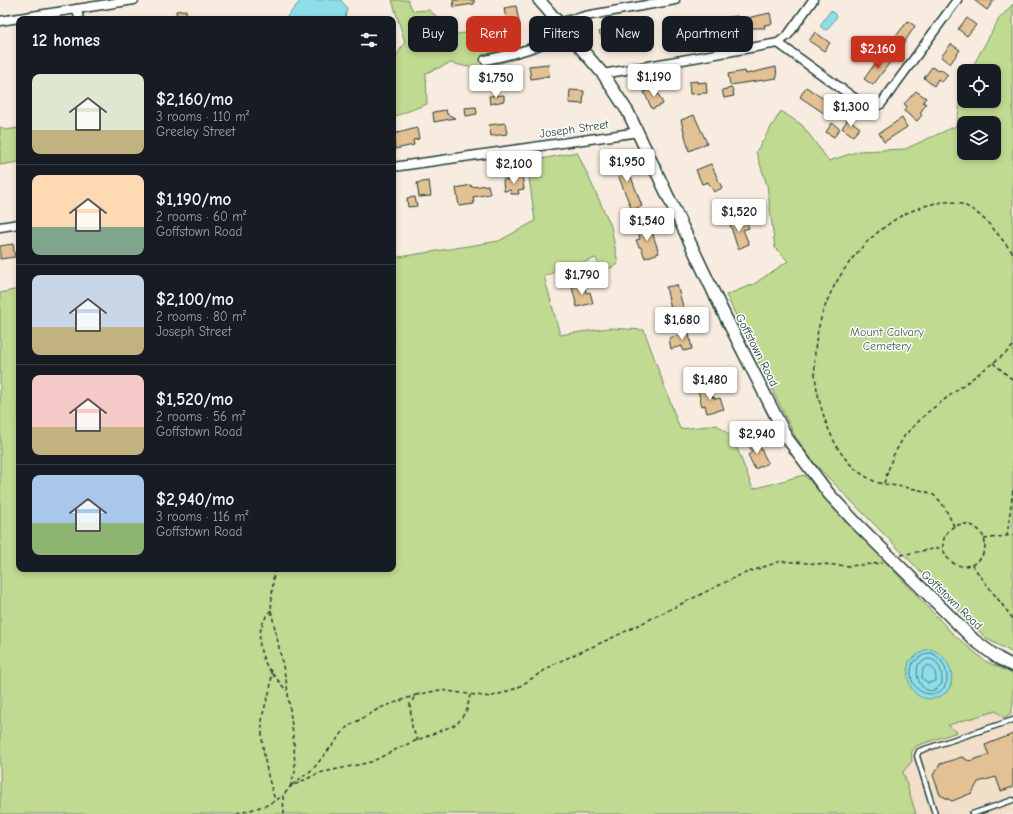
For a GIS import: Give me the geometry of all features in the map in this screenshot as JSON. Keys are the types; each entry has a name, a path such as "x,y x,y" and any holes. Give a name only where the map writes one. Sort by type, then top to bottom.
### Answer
{"main road":[{"name":"Goffstown Road","path":"538,0 552,16"},
{"name":"Goffstown Road","path":"584,52 603,74 639,132 722,310 787,438 830,494 892,559 974,640 998,658 1013,666"}],"street":[{"path":"32,16 134,0"},
{"path":"585,16 675,0"},
{"path":"603,74 778,43 788,34 812,0"},
{"path":"778,43 864,105 876,106 881,104 957,0"},
{"path":"77,9 78,16"},
{"path":"0,21 16,19"},
{"path":"485,60 529,50"},
{"name":"Joseph Street","path":"396,167 639,132"},
{"path":"0,227 16,224"}],"lane":[{"path":"935,814 916,756 919,751 1013,720"},
{"path":"972,814 1013,800"}],"path":[{"path":"954,526 936,497 928,492 874,481 854,469 840,453 822,410 816,384 815,348 822,315 830,293 849,261 876,233 905,213 929,204 945,202 962,204 975,211 1013,253"},
{"path":"884,483 893,456 905,435 928,412 1013,346"},
{"path":"993,363 1013,380"},
{"path":"1007,536 1013,489"},
{"path":"960,524 972,526 982,534 984,539 984,551 977,562 972,565 965,566 952,563 944,553 943,547 945,535 954,526 960,524"},
{"path":"984,539 1013,535"},
{"path":"237,814 267,805 283,796 290,787 313,769 347,727 380,708 416,695 440,690 490,697 517,688 556,663 616,636 740,575 780,561 849,566 879,564 892,559 943,547"},
{"path":"972,565 1013,619"},
{"path":"274,572 271,610 288,692 294,743 295,772 290,787"},
{"path":"271,610 263,619 259,645 267,666 288,692"},
{"path":"271,670 271,689 262,721 263,746 268,779 275,800"},
{"path":"416,695 410,704 412,727 418,741"},
{"path":"290,787 319,773 371,762 457,724 467,710 470,695"},
{"path":"283,796 284,814"}],"shaded area":[{"path":"996,711 1004,718 1013,713 1013,814 894,814 904,741 957,732 948,725"}],"green space":[{"path":"392,0 408,0 413,11 429,10 436,16 408,16 408,52 458,52 458,34 466,33 466,52 514,52 516,59 478,69 450,63 426,73 427,104 396,116 396,56 405,42"},
{"name":"Mount Calvary Cemetery","path":"1013,4 1013,653 987,639 813,462 795,436 726,295 754,284 788,261 775,248 767,185 756,152 781,111 802,125 829,161 859,151 905,149 956,126 957,121 957,160 1001,160 1001,116 958,116 959,108 1001,108 1001,64 974,64 999,19"},
{"path":"0,127 5,130 16,128 16,162 0,165"},
{"path":"577,152 611,226 618,264 602,272 596,258 544,276 560,335 608,328 644,330 680,429 717,425 733,438 753,489 804,475 953,634 985,661 1013,674 1013,704 1011,713 1004,718 996,711 948,725 957,732 916,746 913,749 912,761 903,772 916,814 0,814 0,293 16,290 16,572 396,572 396,258 499,241 535,221 527,162","holes":["925,650 951,672 951,685 946,693 909,661"]}],"water":[{"path":"301,0 341,0 347,8 346,16 288,16"},
{"path":"831,10 837,16 828,29 825,30 821,27 821,24"},
{"path":"931,649 940,654 947,662 950,668 952,681 948,691 940,697 930,699 921,697 913,690 908,678 909,661 925,650"}],"building":[{"path":"453,0 474,0 474,4 454,7"},
{"path":"974,0 994,0 987,10"},
{"path":"516,6 518,16 505,16 504,8"},
{"path":"186,10 187,16 177,16 176,11"},
{"path":"770,13 772,24 764,25 765,28 753,28 753,17"},
{"path":"967,18 976,25 967,36 958,29"},
{"path":"908,21 915,26 900,49 891,42"},
{"path":"815,32 830,43 824,51 809,41"},
{"path":"951,44 960,50 950,64 941,57"},
{"path":"882,54 891,61 873,85 864,79"},
{"path":"548,64 549,76 531,79 529,66"},
{"path":"776,67 777,78 730,85 728,74 745,71 746,74"},
{"path":"932,67 938,71 940,69 948,75 942,82 938,79 934,86 924,78"},
{"path":"697,81 697,83 706,82 707,93 690,94 689,82"},
{"path":"655,87 663,104 652,109 644,92"},
{"path":"806,87 834,106 828,116 800,97"},
{"path":"732,88 734,96 724,98 722,90"},
{"path":"570,90 584,91 583,104 569,103"},
{"path":"916,91 926,98 923,102 926,104 920,113 922,115 917,121 904,111 907,106 904,104"},
{"path":"504,95 504,101 490,104 489,96"},
{"path":"476,107 477,114 466,116 465,108"},
{"path":"446,110 447,114 455,118 434,122 433,112"},
{"path":"694,115 707,143 689,151 681,120"},
{"path":"902,118 907,127 884,142 879,133"},
{"path":"848,119 860,128 853,136 842,128"},
{"path":"505,123 507,134 491,136 489,125"},
{"path":"832,123 840,129 834,137 826,132"},
{"path":"417,128 419,139 413,140 414,145 396,149 396,133"},
{"path":"623,156 642,206 632,210 612,160"},
{"path":"711,164 722,188 714,192 708,182 702,184 696,170"},
{"path":"515,176 522,176 524,189 518,190 519,194 511,194 511,190 504,191 503,180 515,179"},
{"path":"429,181 431,196 419,197 417,183"},
{"path":"471,185 471,187 488,185 490,194 473,197 474,204 459,206 456,188"},
{"path":"415,197 417,206 408,207 407,198"},
{"path":"737,217 740,224 746,222 749,228 743,230 749,244 738,249 729,221"},
{"path":"650,226 659,253 645,258 641,247 639,247 636,240 640,239 638,231"},
{"path":"13,244 15,257 0,259 0,246"},
{"path":"584,284 586,293 590,292 593,303 577,307 572,287"},
{"path":"677,285 684,310 672,313 666,287"},
{"path":"688,329 692,349 683,351 682,346 671,349 669,338 681,335 680,330"},
{"path":"710,387 713,398 720,398 724,409 707,413 705,405 702,406 698,390"},
{"path":"756,439 768,463 755,469 748,455 752,452 748,443"},
{"path":"1013,734 1013,787 1001,791 996,777 978,782 972,793 952,801 940,795 933,775 940,764 962,757 969,761 989,755 985,745"}]}
